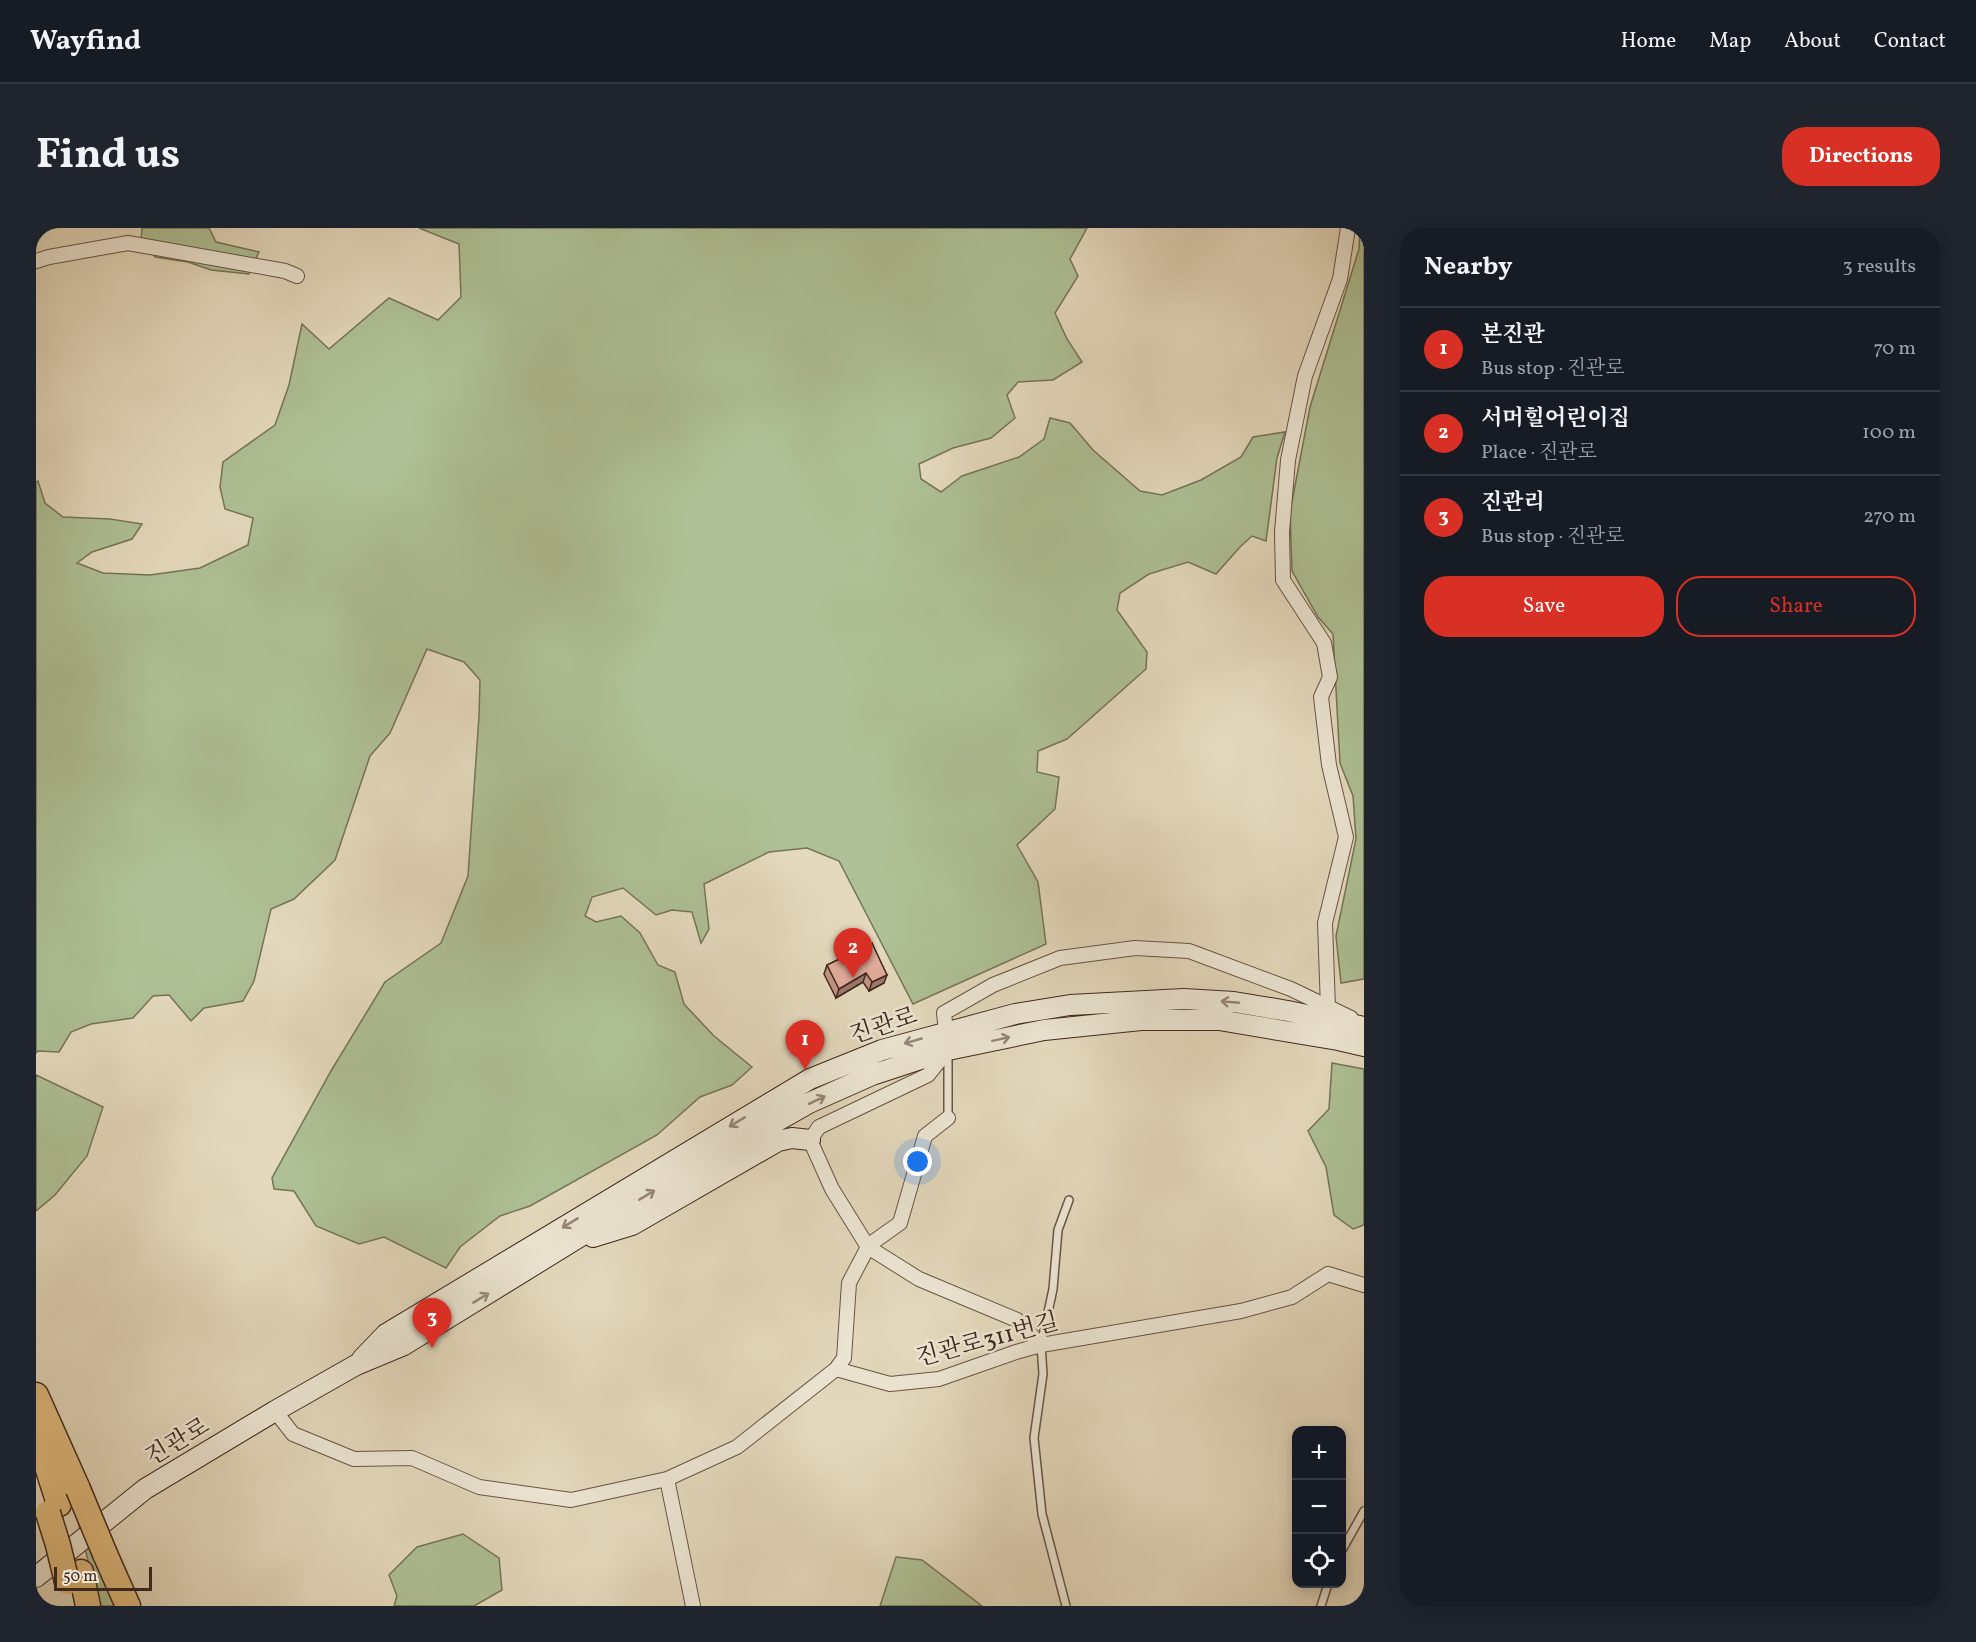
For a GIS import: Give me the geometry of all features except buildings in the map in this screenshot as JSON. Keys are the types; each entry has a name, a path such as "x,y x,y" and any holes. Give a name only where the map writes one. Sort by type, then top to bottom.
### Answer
{"highway":[{"path":"36,1395 128,1606"},
{"path":"36,1432 54,1509 74,1577 88,1606"},
{"path":"36,1473 54,1509"},
{"path":"72,1606 74,1577"}],"main road":[{"name":"진관로","path":"36,1576 145,1489 275,1411 356,1365 404,1345 646,1196 809,1103 947,1041 1015,1014 1070,1005 1184,999 1245,1004 1364,1025"},
{"name":"진관로","path":"356,1365 386,1334 810,1079 882,1050 1140,1020 1219,1020 1364,1046"},
{"path":"568,1244 632,1225 778,1141 792,1138 810,1140"}],"street":[{"path":"1328,1008 1325,923 1347,837 1329,765 1321,697 1330,677 1324,643 1284,580 1282,532 1288,460 1305,376 1340,279 1348,228"},
{"path":"36,261 129,243 285,271 297,276"},
{"path":"1041,1345 1017,1320 919,1279 868,1247 831,1190 810,1140 819,1127 928,1075 947,1041 944,1012 993,985 1060,958 1135,948 1189,951 1291,989 1364,1025"},
{"path":"275,1411 293,1434 354,1459 412,1458 479,1487 571,1500 667,1479 737,1447 836,1369 844,1358 849,1283 868,1247 900,1223 925,1136 948,1118"},
{"name":"진관로311번길","path":"836,1369 890,1384 939,1379 1041,1345 1241,1311 1292,1297 1328,1274 1364,1286"},
{"path":"667,1479 693,1606"}],"lane":[{"path":"947,1041 948,1118"},
{"path":"1066,1606 1042,1514 1034,1438 1043,1374 1041,1345 1053,1289 1058,1230 1069,1200"},
{"path":"1346,1541 1364,1510"},
{"path":"1321,1606 1327,1588"}],"green space":[{"path":"142,228 209,228 216,242 259,252 249,274 211,270 188,262 155,257 141,240"},
{"path":"419,228 1087,228 1070,259 1078,276 1055,313 1067,339 1082,362 1053,380 1018,382 1007,395 1015,418 991,438 953,448 919,464 921,479 941,492 962,476 1019,457 1044,439 1050,418 1070,423 1093,450 1140,491 1162,495 1201,480 1241,457 1253,437 1285,432 1277,458 1266,541 1252,536 1216,574 1188,562 1149,574 1120,593 1117,610 1147,652 1146,669 1067,739 1038,751 1037,772 1059,777 1055,809 1017,845 1038,882 1046,944 913,1004 839,861 807,848 769,852 704,884 709,929 701,943 692,912 672,910 656,915 623,888 592,897 585,916 596,922 621,916 640,933 658,965 675,972 684,1004 714,1036 752,1067 732,1085 700,1097 657,1135 530,1206 500,1216 460,1247 446,1268 384,1237 359,1244 316,1226 294,1191 274,1189 272,1178 331,1071 385,982 441,943 468,876 480,680 464,662 427,649 390,733 370,756 335,860 294,899 271,909 254,981 243,1001 204,1008 191,1021 169,995 153,996 133,1018 91,1024 71,1032 59,1052 38,1051 36,1053 36,482 38,481 45,503 63,517 110,519 142,524 132,539 92,552 77,563 103,573 150,575 200,568 248,545 253,518 225,509 220,487 223,462 275,425 289,385 302,324 329,349 389,298 438,320 461,297 459,244"},
{"path":"1360,228 1364,228 1364,979 1341,983 1336,936 1356,839 1353,796 1340,763 1333,634 1318,617 1292,571 1290,512 1310,407 1359,249"},
{"path":"1332,1063 1364,1069 1364,1225 1353,1229 1334,1215 1326,1167 1308,1131 1329,1109"},
{"path":"36,1075 103,1107 87,1156 55,1195 36,1211"},
{"path":"74,1507 117,1606 100,1606"},
{"path":"463,1534 499,1558 502,1590 474,1606 394,1606 397,1596 389,1575 417,1547"},
{"path":"896,1557 922,1560 982,1606 880,1606"}],"place":[{"name":"서머힐어린이집","path":"853,978"},
{"name":"본진관","path":"805,1070"},
{"name":"진관리","path":"432,1348"}]}
